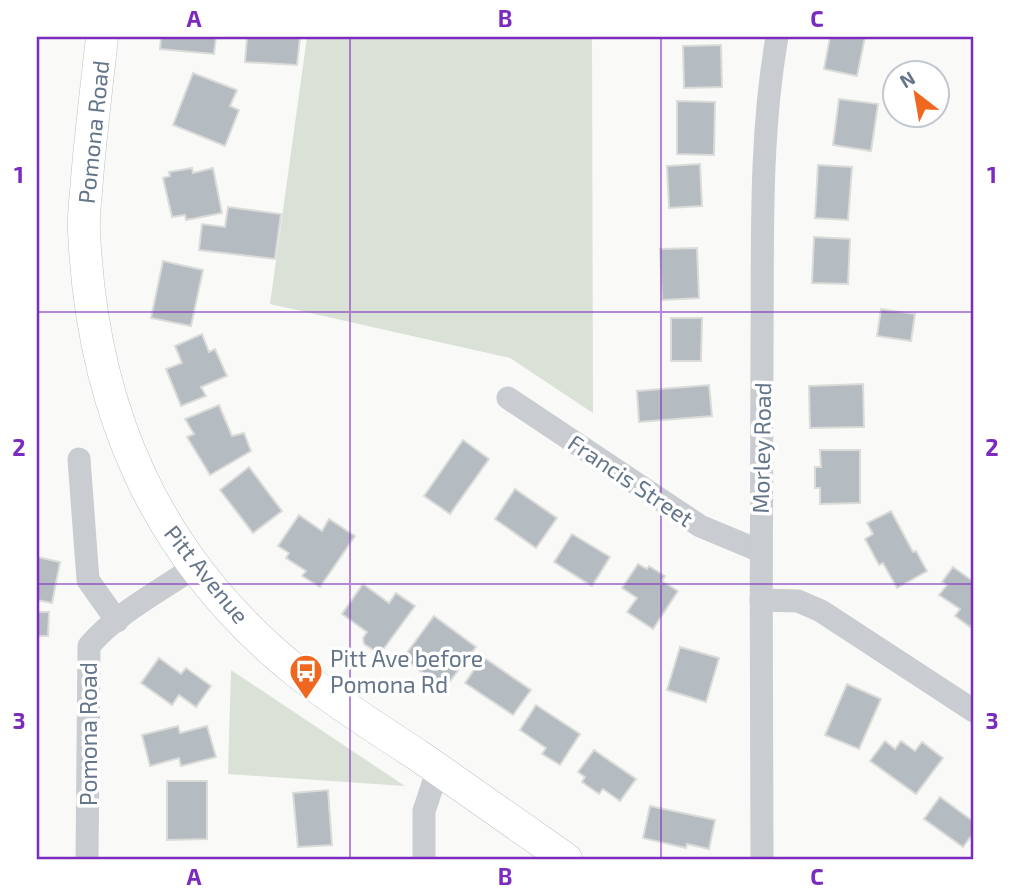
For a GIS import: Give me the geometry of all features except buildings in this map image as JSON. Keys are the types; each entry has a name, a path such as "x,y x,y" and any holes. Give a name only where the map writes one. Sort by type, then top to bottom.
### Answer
{"street":[{"name":"Pomona Road","path":"83,228 102,37"},
{"name":"Morley Road","path":"762,859 760,551 766,116 777,37"},
{"name":"Pitt Avenue","path":"83,228 88,295 95,338 117,422 133,465 173,536 227,606 295,670 566,859"},
{"name":"Francis Street","path":"508,398 700,526 760,551"},
{"path":"79,459 88,580 117,621"},
{"name":"Pomona Road","path":"87,859 89,646 98,635 196,566"},
{"path":"761,600 798,601 821,611 974,711"},
{"path":"424,859 424,811 438,769"}],"shaded area":[{"path":"307,37 592,37 593,413 510,358 270,304"},
{"path":"231,670 405,786 228,774"}],"place":[{"name":"Pitt Ave before Pomona Rd","path":"306,701"}]}
